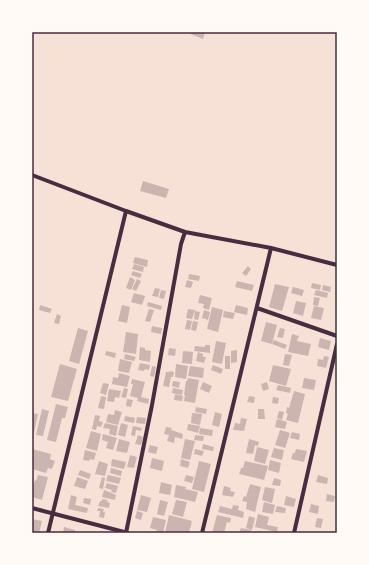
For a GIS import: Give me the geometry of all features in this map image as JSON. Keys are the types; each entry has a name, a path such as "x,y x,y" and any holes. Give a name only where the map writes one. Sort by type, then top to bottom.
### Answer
{"street":[{"path":"32,175 185,232 271,248 337,265"},
{"path":"48,533 126,211"},
{"path":"32,508 127,533 181,244 185,232"},
{"path":"202,533 271,248"},
{"path":"257,308 337,336"},
{"path":"294,533 337,344"}],"building":[{"path":"185,32 205,32 203,39"},
{"path":"143,181 169,189 166,198 140,191"},
{"path":"135,257 148,260 147,267 133,263"},
{"path":"134,264 144,267 143,272 132,269"},
{"path":"248,266 251,269 246,276 242,273"},
{"path":"133,271 142,274 140,278 131,275"},
{"path":"189,274 200,276 199,281 188,279"},
{"path":"130,277 135,280 131,290 126,288"},
{"path":"137,279 141,281 136,291 132,289"},
{"path":"187,280 193,282 191,288 185,287"},
{"path":"237,281 254,285 252,291 235,287"},
{"path":"312,283 321,285 320,290 311,288"},
{"path":"275,284 289,287 282,311 269,307"},
{"path":"323,285 331,287 330,292 322,290"},
{"path":"293,287 304,290 302,296 291,293"},
{"path":"155,288 160,289 158,297 152,296"},
{"path":"161,290 166,291 164,299 159,298"},
{"path":"316,290 328,293 327,298 314,295"},
{"path":"134,293 145,296 142,305 131,302"},
{"path":"200,295 212,298 209,310 203,308 204,304 198,303"},
{"path":"314,297 320,298 318,306 313,305"},
{"path":"296,301 306,303 303,316 293,313"},
{"path":"148,302 162,306 161,310 147,306"},
{"path":"40,305 52,309 50,313 39,310"},
{"path":"122,305 130,307 127,323 118,321"},
{"path":"236,305 248,308 247,315 234,312"},
{"path":"314,306 324,308 321,320 311,318"},
{"path":"212,307 223,310 218,332 207,329"},
{"path":"149,309 154,310 150,322 145,321"},
{"path":"188,309 195,310 192,319 186,318"},
{"path":"204,310 210,312 208,320 202,318"},
{"path":"195,311 200,312 198,320 194,319"},
{"path":"224,311 235,313 233,319 223,317"},
{"path":"57,314 61,316 59,324 54,323"},
{"path":"187,320 192,321 190,330 185,329"},
{"path":"193,321 198,322 196,331 191,330"},
{"path":"266,322 277,325 272,344 261,341"},
{"path":"152,326 162,328 161,334 151,332"},
{"path":"78,328 88,331 79,364 69,361"},
{"path":"280,328 285,329 283,338 277,337"},
{"path":"126,332 138,334 136,354 123,352"},
{"path":"292,334 299,336 297,341 311,344 308,356 288,352"},
{"path":"320,338 331,341 329,350 318,347"},
{"path":"274,340 287,345 285,349 272,344"},
{"path":"216,341 226,343 222,364 212,362"},
{"path":"205,345 210,345 210,353 194,351 195,346 205,347"},
{"path":"140,347 151,351 150,362 139,360"},
{"path":"169,348 176,349 175,356 168,355"},
{"path":"237,350 237,362 231,363 231,351"},
{"path":"106,351 116,353 115,358 105,355"},
{"path":"183,351 193,352 192,364 182,363"},
{"path":"198,352 203,354 203,357 206,357 204,363 196,361"},
{"path":"125,354 136,357 134,361 124,359"},
{"path":"285,354 292,355 289,366 283,365"},
{"path":"225,356 230,356 230,369 225,369"},
{"path":"324,356 329,357 326,368 317,366 318,359 323,360"},
{"path":"120,359 132,362 129,373 118,371"},
{"path":"140,363 150,365 149,370 138,370"},
{"path":"60,364 77,369 68,401 51,397"},
{"path":"176,364 188,366 186,379 175,377"},
{"path":"213,365 223,369 221,374 211,370"},
{"path":"273,365 291,369 286,386 269,381"},
{"path":"152,366 156,367 154,377 150,376"},
{"path":"190,366 204,368 203,378 188,376"},
{"path":"166,372 174,372 173,377 171,377 169,387 163,386"},
{"path":"119,373 130,376 127,387 112,384 113,377 118,378"},
{"path":"188,378 199,380 195,403 184,401 186,381"},
{"path":"304,378 316,380 314,390 302,388"},
{"path":"132,379 145,382 141,397 149,399 148,404 137,401 138,398 130,396 133,384 131,384"},
{"path":"173,381 180,382 179,388 172,386"},
{"path":"203,382 212,386 209,393 200,389"},
{"path":"267,382 269,389 263,391 261,384"},
{"path":"103,383 109,384 106,395 100,393"},
{"path":"278,385 291,388 290,393 276,390"},
{"path":"124,388 128,389 126,398 121,397"},
{"path":"173,388 183,390 182,395 172,393"},
{"path":"109,389 121,391 119,398 115,397 114,402 107,401"},
{"path":"294,391 305,394 298,423 286,420 288,414 286,413 287,407 289,408"},
{"path":"175,394 183,396 182,401 174,400"},
{"path":"101,396 106,397 104,409 98,408"},
{"path":"249,396 255,397 254,403 247,402"},
{"path":"273,397 279,398 278,404 272,403"},
{"path":"127,399 133,400 131,407 126,406"},
{"path":"56,404 68,407 65,418 62,418 56,442 47,440"},
{"path":"196,407 207,409 206,414 195,412"},
{"path":"42,409 49,411 43,436 36,435"},
{"path":"258,409 264,409 265,419 258,419"},
{"path":"115,410 122,412 118,425 106,422 108,414 114,415"},
{"path":"279,411 284,412 282,420 277,418"},
{"path":"215,412 222,414 219,427 212,425"},
{"path":"32,413 38,414 33,438 32,438"},
{"path":"192,413 202,414 200,425 191,423"},
{"path":"95,415 100,416 99,421 103,422 101,427 97,426 96,430 92,429"},
{"path":"125,416 135,418 134,423 124,421"},
{"path":"137,417 146,418 145,424 136,423"},
{"path":"241,418 247,419 244,431 233,430 235,423 240,424"},
{"path":"277,419 287,422 285,429 275,427"},
{"path":"105,423 118,426 116,436 109,434 110,429 103,428"},
{"path":"121,423 128,425 125,437 118,435"},
{"path":"188,424 200,426 198,433 187,430"},
{"path":"133,426 142,428 141,431 136,430 135,436 131,435"},
{"path":"166,427 172,428 171,430 183,434 182,439 175,437 174,443 167,441 169,435 164,434"},
{"path":"200,428 213,430 212,436 199,434"},
{"path":"280,430 290,433 285,448 275,445"},
{"path":"91,431 101,434 97,451 86,448"},
{"path":"292,432 300,434 299,440 290,438"},
{"path":"103,434 117,438 113,450 106,448 108,442 102,440"},
{"path":"138,435 143,437 141,445 135,444"},
{"path":"195,435 204,436 203,441 194,440"},
{"path":"119,439 130,442 127,453 116,451"},
{"path":"185,439 195,441 190,460 181,458"},
{"path":"249,439 259,442 258,446 255,445 253,454 246,453"},
{"path":"203,444 214,447 213,451 202,449"},
{"path":"150,445 158,447 156,454 148,452"},
{"path":"257,447 269,450 265,464 254,461"},
{"path":"274,448 284,450 282,460 271,457"},
{"path":"32,449 51,454 50,459 55,461 52,469 48,468 46,473 32,469"},
{"path":"195,449 204,451 202,456 194,454"},
{"path":"296,449 307,451 304,462 291,459"},
{"path":"85,450 96,453 94,460 83,460"},
{"path":"130,455 137,457 134,468 127,467"},
{"path":"152,458 164,461 162,471 150,468"},
{"path":"112,459 126,462 124,469 111,466"},
{"path":"181,459 190,462 188,468 180,466"},
{"path":"270,460 281,463 279,473 268,470"},
{"path":"99,461 108,464 105,476 95,474"},
{"path":"199,461 211,464 204,492 192,489"},
{"path":"245,461 268,466 264,480 239,474"},
{"path":"111,468 122,471 121,476 110,473"},
{"path":"80,470 91,474 89,479 78,475"},
{"path":"38,475 48,477 42,500 32,497 32,486"},
{"path":"108,475 121,478 119,484 106,481"},
{"path":"186,475 194,477 192,483 184,481"},
{"path":"318,475 328,478 327,484 316,482"},
{"path":"77,477 88,481 85,489 74,486"},
{"path":"102,477 105,478 103,489 99,488"},
{"path":"274,478 281,480 280,486 272,485"},
{"path":"161,482 172,485 170,495 159,493"},
{"path":"107,483 118,486 116,493 105,488"},
{"path":"250,484 261,487 255,512 246,509 247,502 242,501 244,496 246,497"},
{"path":"176,485 198,492 195,502 174,497"},
{"path":"224,486 231,488 230,491 235,492 233,497 222,495"},
{"path":"265,487 275,489 272,503 262,500"},
{"path":"104,490 116,495 115,500 102,497"},
{"path":"327,494 335,496 334,502 326,501"},
{"path":"71,495 77,497 75,505 88,508 87,513 68,509"},
{"path":"141,495 151,498 147,512 137,510"},
{"path":"286,496 296,499 294,507 284,505"},
{"path":"84,498 91,499 90,505 83,503"},
{"path":"102,499 108,500 107,502 110,503 109,508 98,506"},
{"path":"160,500 168,502 164,516 157,514"},
{"path":"176,500 187,502 183,517 172,514"},
{"path":"264,502 275,505 273,514 262,512"},
{"path":"311,504 319,506 318,514 309,512"},
{"path":"233,505 239,506 238,510 244,512 243,518 218,512 220,506 232,509"},
{"path":"277,506 286,508 285,513 275,512"},
{"path":"98,508 104,509 104,518 99,517 100,511 97,511"},
{"path":"137,511 143,513 141,520 135,518"},
{"path":"258,514 269,517 267,525 278,527 277,532 255,527"},
{"path":"169,515 192,521 189,533 165,533"},
{"path":"217,515 231,518 230,523 227,522 224,533 212,533"},
{"path":"249,516 255,518 252,530 246,528"},
{"path":"153,517 166,520 163,533 156,533 157,530 150,528"},
{"path":"317,518 323,519 321,528 315,527"},
{"path":"32,519 42,521 39,533 32,533"},
{"path":"64,527 75,530 75,533 63,533"},
{"path":"241,528 251,530 250,533 239,533"}]}
